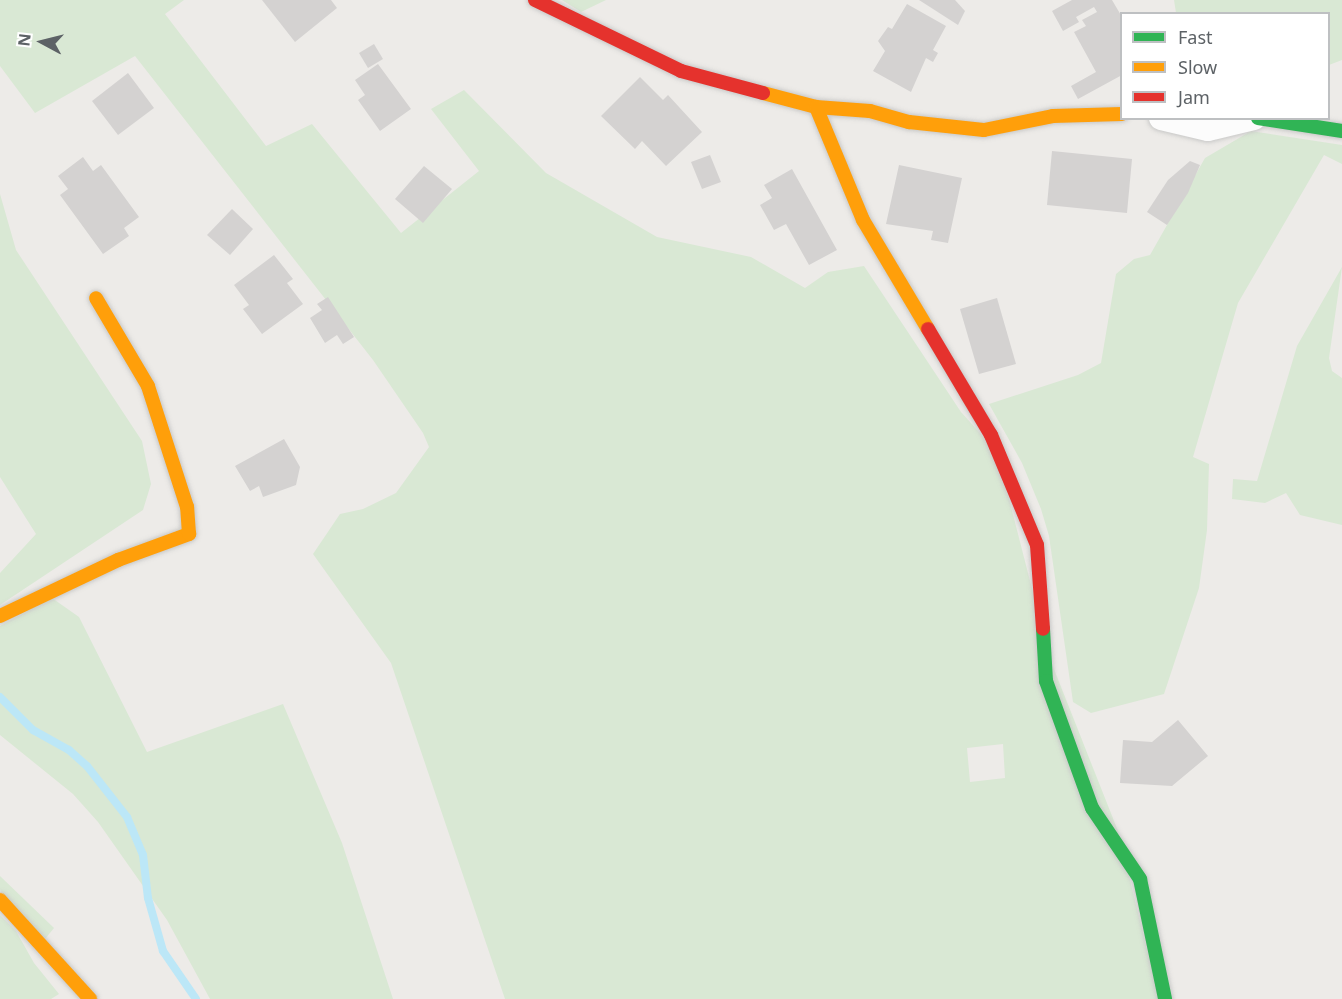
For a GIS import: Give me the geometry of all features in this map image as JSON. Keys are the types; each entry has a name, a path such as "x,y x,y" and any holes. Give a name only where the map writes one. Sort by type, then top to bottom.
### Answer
{"street":[{"path":"535,0 681,71 816,107 870,111 909,122 984,130 1053,116 1120,114"},
{"path":"816,107 863,220 991,435 1037,545 1046,681 1092,808 1140,879 1165,999"},
{"path":"1170,120 1208,129 1247,120"},
{"path":"1270,120 1342,130"},
{"path":"0,616 118,560 189,534 188,507 148,386 96,298"},
{"path":"0,900 90,999"}],"green space":[{"path":"0,0 184,0 165,14 266,146 312,124 401,233 479,171 431,109 464,90 546,173 657,237 751,257 805,288 828,272 864,266 961,412 997,452 1050,659 1118,831 1159,999 505,999 391,663 313,554 340,514 363,509 396,493 429,447 423,433 373,360 135,56 35,113 0,66","holes":["1003,744 1005,778 970,782 967,748"]},
{"path":"562,0 606,0 581,12"},
{"path":"1174,0 1342,0 1342,60 1330,65 1330,12 1176,12"},
{"path":"1251,131 1342,145 1342,164 1324,155 1238,303 1193,457 1209,464 1207,530 1199,588 1164,694 1091,713 1073,702 1049,536 1041,509 1022,463 989,404 1078,375 1101,363 1116,274 1134,259 1150,255 1205,158"},
{"path":"0,194 16,250 142,441 151,484 143,510 0,605 0,573 36,534 0,477"},
{"path":"1342,267 1329,358 1332,371 1342,378 1342,525 1300,515 1286,493 1265,503 1232,499 1233,479 1257,481 1297,346"},
{"path":"52,598 79,617 147,752 283,704 342,843 393,999 210,999 167,920 98,822 73,794 0,735 0,626"},
{"path":"0,876 54,928 45,939 0,890"},
{"path":"0,915 16,931 34,963 59,994 51,999 0,999"}],"building":[{"path":"262,0 331,0 337,8 295,42"},
{"path":"919,0 955,0 965,11 958,25"},
{"path":"1072,0 1112,0 1120,14 1120,76 1078,99 1071,86 1096,72 1074,32 1086,26 1082,20 1097,12 1094,7 1076,17 1079,22 1063,31 1052,11"},
{"path":"907,4 946,26 933,50 938,53 933,62 926,58 911,92 873,71 885,51 878,41 888,27 892,29"},
{"path":"374,44 383,59 368,68 359,53"},
{"path":"378,64 411,109 380,131 358,100 365,95 355,80"},
{"path":"128,73 154,108 118,135 92,101"},
{"path":"640,77 663,100 668,95 702,132 666,166 642,141 635,149 601,116"},
{"path":"1052,151 1132,159 1127,213 1047,205"},
{"path":"710,155 721,182 702,189 691,162"},
{"path":"83,157 93,171 101,165 139,217 124,228 129,236 103,254 60,195 68,189 58,176"},
{"path":"1190,161 1200,165 1188,193 1167,225 1147,212 1168,180"},
{"path":"899,165 962,178 948,243 931,240 933,231 886,224"},
{"path":"424,166 452,189 423,223 395,199"},
{"path":"792,169 837,250 809,265 786,224 774,230 760,205 772,198 764,185"},
{"path":"232,209 253,229 230,255 207,235"},
{"path":"274,255 293,279 287,283 303,304 262,334 243,309 249,305 234,285"},
{"path":"328,297 354,337 343,344 337,335 325,343 310,318 322,310 317,304"},
{"path":"997,298 1016,364 979,374 960,309"},
{"path":"284,439 300,467 296,485 263,497 259,486 250,491 235,466"},
{"path":"1178,720 1208,756 1172,786 1120,783 1123,740 1152,742"}],"waterway":[{"path":"0,697 33,730 69,750 87,766 127,817 143,855 148,898 163,951 196,999"}],"traffic: fast":[{"path":"1271,120 1342,131"},
{"path":"1043,629 1046,681 1092,808 1140,879 1165,999"}],"traffic: slow":[{"path":"763,93 816,107 870,111 909,122 984,130 1053,116 1120,114"},
{"path":"816,107 863,220 928,329"},
{"path":"0,616 118,560 189,534 187,507 148,386 96,298"},
{"path":"0,900 90,999"}],"traffic: jam":[{"path":"535,0 681,71 763,93"},
{"path":"928,329 991,435 1037,545 1043,629"}]}
